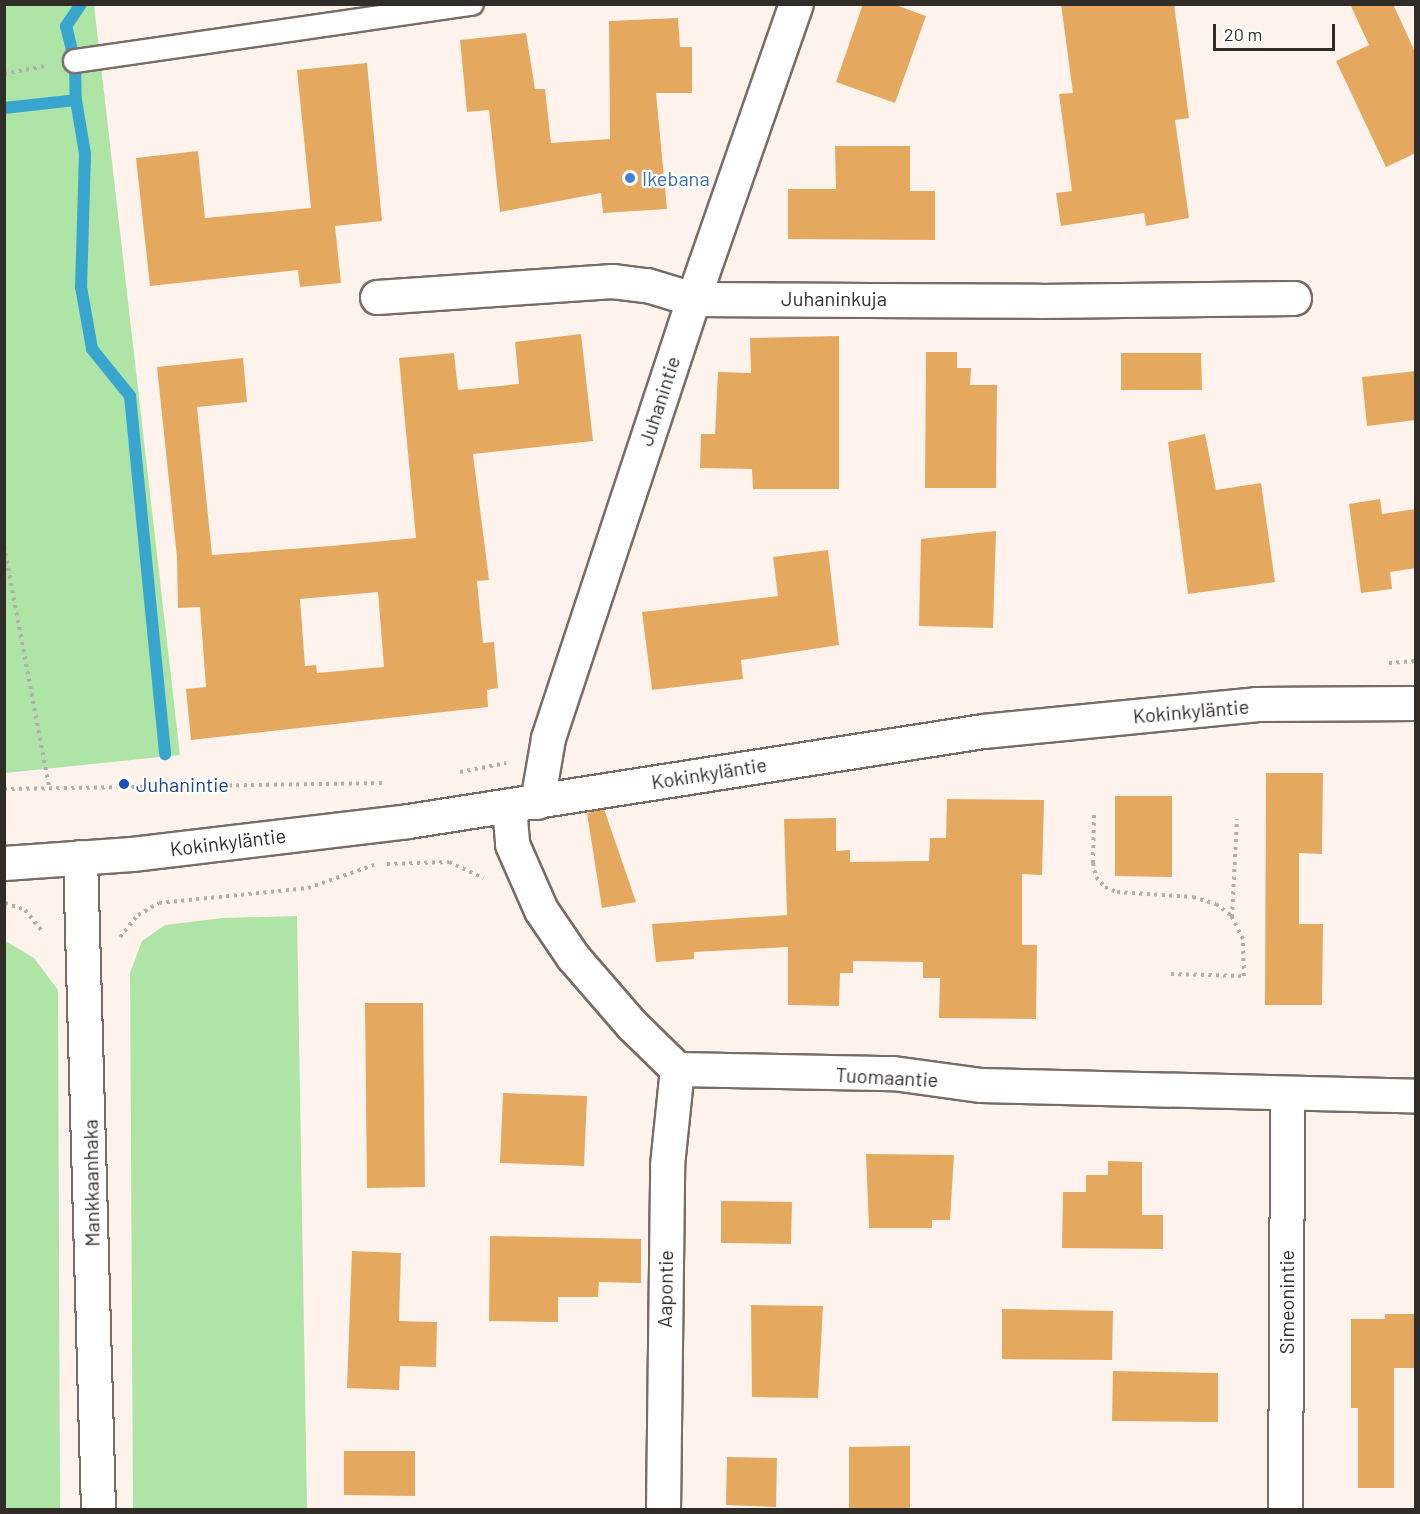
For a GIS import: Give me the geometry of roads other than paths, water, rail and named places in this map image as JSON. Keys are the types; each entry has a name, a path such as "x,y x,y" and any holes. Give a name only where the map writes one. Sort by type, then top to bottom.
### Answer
{"street":[{"name":"Juhanintie","path":"523,804 543,756 693,298 796,4"},
{"name":"Juhaninkuja","path":"377,297 612,281 647,285 693,298 1039,301 1294,298"},
{"name":"Kokinkyläntie","path":"4,863 80,857 523,804 983,731 1256,704 1416,703"},
{"path":"523,804 512,844 541,910 573,957 632,1025 677,1069"},
{"name":"Mankkaanhaka","path":"80,857 86,946 98,1509"},
{"name":"Tuomaantie","path":"677,1069 892,1073 981,1084 1416,1096"},
{"name":"Aapontie","path":"663,1509 667,1165 677,1069"},
{"name":"Simeonintie","path":"1285,1509 1287,1094"}],"lane":[{"path":"75,61 472,4"}],"waterway":[{"path":"81,4 66,26 75,61 76,100 85,154 81,287 92,349 130,396 165,754"},
{"path":"4,108 76,100"}],"place":[{"name":"Ikebana","path":"630,178"},
{"name":"Juhanintie","path":"124,784"}]}
